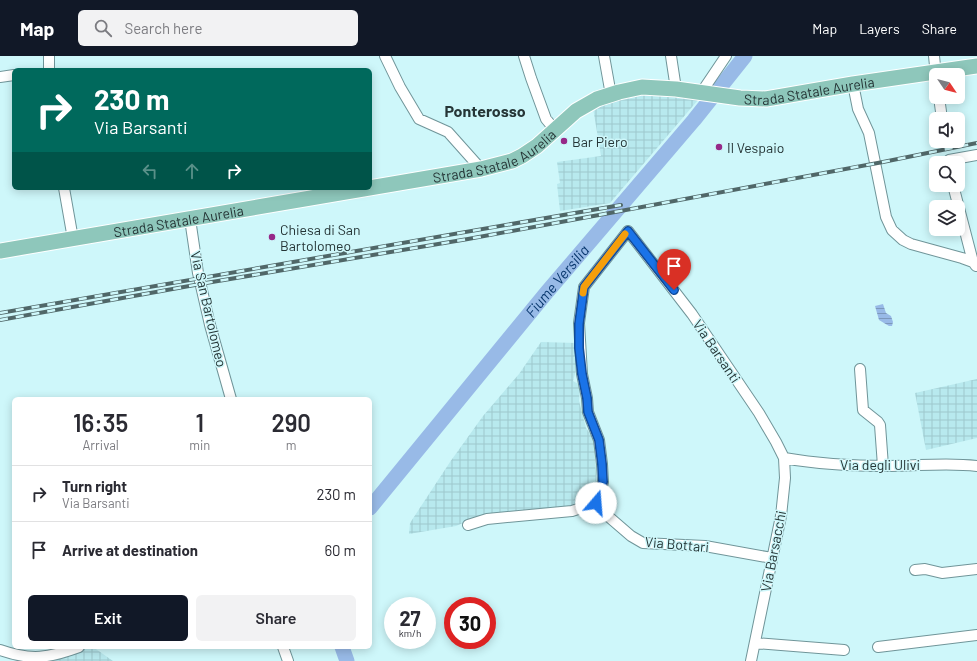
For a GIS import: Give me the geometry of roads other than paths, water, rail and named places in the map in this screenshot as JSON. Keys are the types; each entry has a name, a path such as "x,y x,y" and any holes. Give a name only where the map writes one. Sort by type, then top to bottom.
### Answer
{"main road":[{"name":"Strada Statale Aurelia","path":"965,68 977,66"},
{"name":"Strada Statale Aurelia","path":"372,188 481,169 512,161 537,146 576,111 597,99 642,88 676,90 740,98 766,99 853,84 929,75"},
{"name":"Strada Statale Aurelia","path":"0,251 359,190"}],"street":[{"path":"47,68 49,56"},
{"path":"384,56 419,119 448,132 481,169"},
{"path":"524,56 546,119 555,130"},
{"path":"604,56 611,95"},
{"path":"671,56 676,90"},
{"path":"715,56 718,68"},
{"path":"703,93 726,56"},
{"path":"934,56 935,68"},
{"path":"0,77 12,75"},
{"path":"853,84 858,109 869,133 886,217 892,230 903,240 911,244 962,258 975,265"},
{"path":"965,157 977,154"},
{"path":"64,190 73,239"},
{"path":"956,192 975,265"},
{"name":"Via San Bartolomeo","path":"190,219 197,267 210,326 230,397"},
{"name":"Via Barsanti","path":"596,503 603,482 602,464 599,440 588,412 587,398 581,368 579,324 584,287 628,231 692,314 759,413 784,458"},
{"path":"860,369 863,410 880,424 883,466"},
{"name":"Via degli Ulivi","path":"784,458 812,463 883,466 945,463 977,466"},
{"name":"Via Barsacchi","path":"751,661 781,516 785,478 784,458"},
{"path":"468,525 487,519 572,511 596,503"},
{"name":"Via Bottari","path":"596,503 602,511 631,536 643,543 705,546 772,558"},
{"path":"915,570 924,569 942,573 977,569"},
{"path":"878,647 977,635"},
{"path":"755,643 844,650"},
{"path":"0,650 10,655 36,659 74,649"},
{"path":"284,649 288,661"}],"waterway":[{"name":"Fiume Versilia","path":"372,506 547,292 694,120 745,56"},
{"name":"Fiume Versilia","path":"343,649 347,661"}],"railway":[{"path":"0,320 206,283 468,239 883,162 977,143"},
{"path":"0,313 621,205"}],"place":[{"name":"Bar Piero","path":"564,141"},
{"name":"Il Vespaio","path":"719,147"},
{"name":"Chiesa di San Bartolomeo","path":"272,237"}],"district":[{"name":"Ponterosso","path":"485,110"}]}
